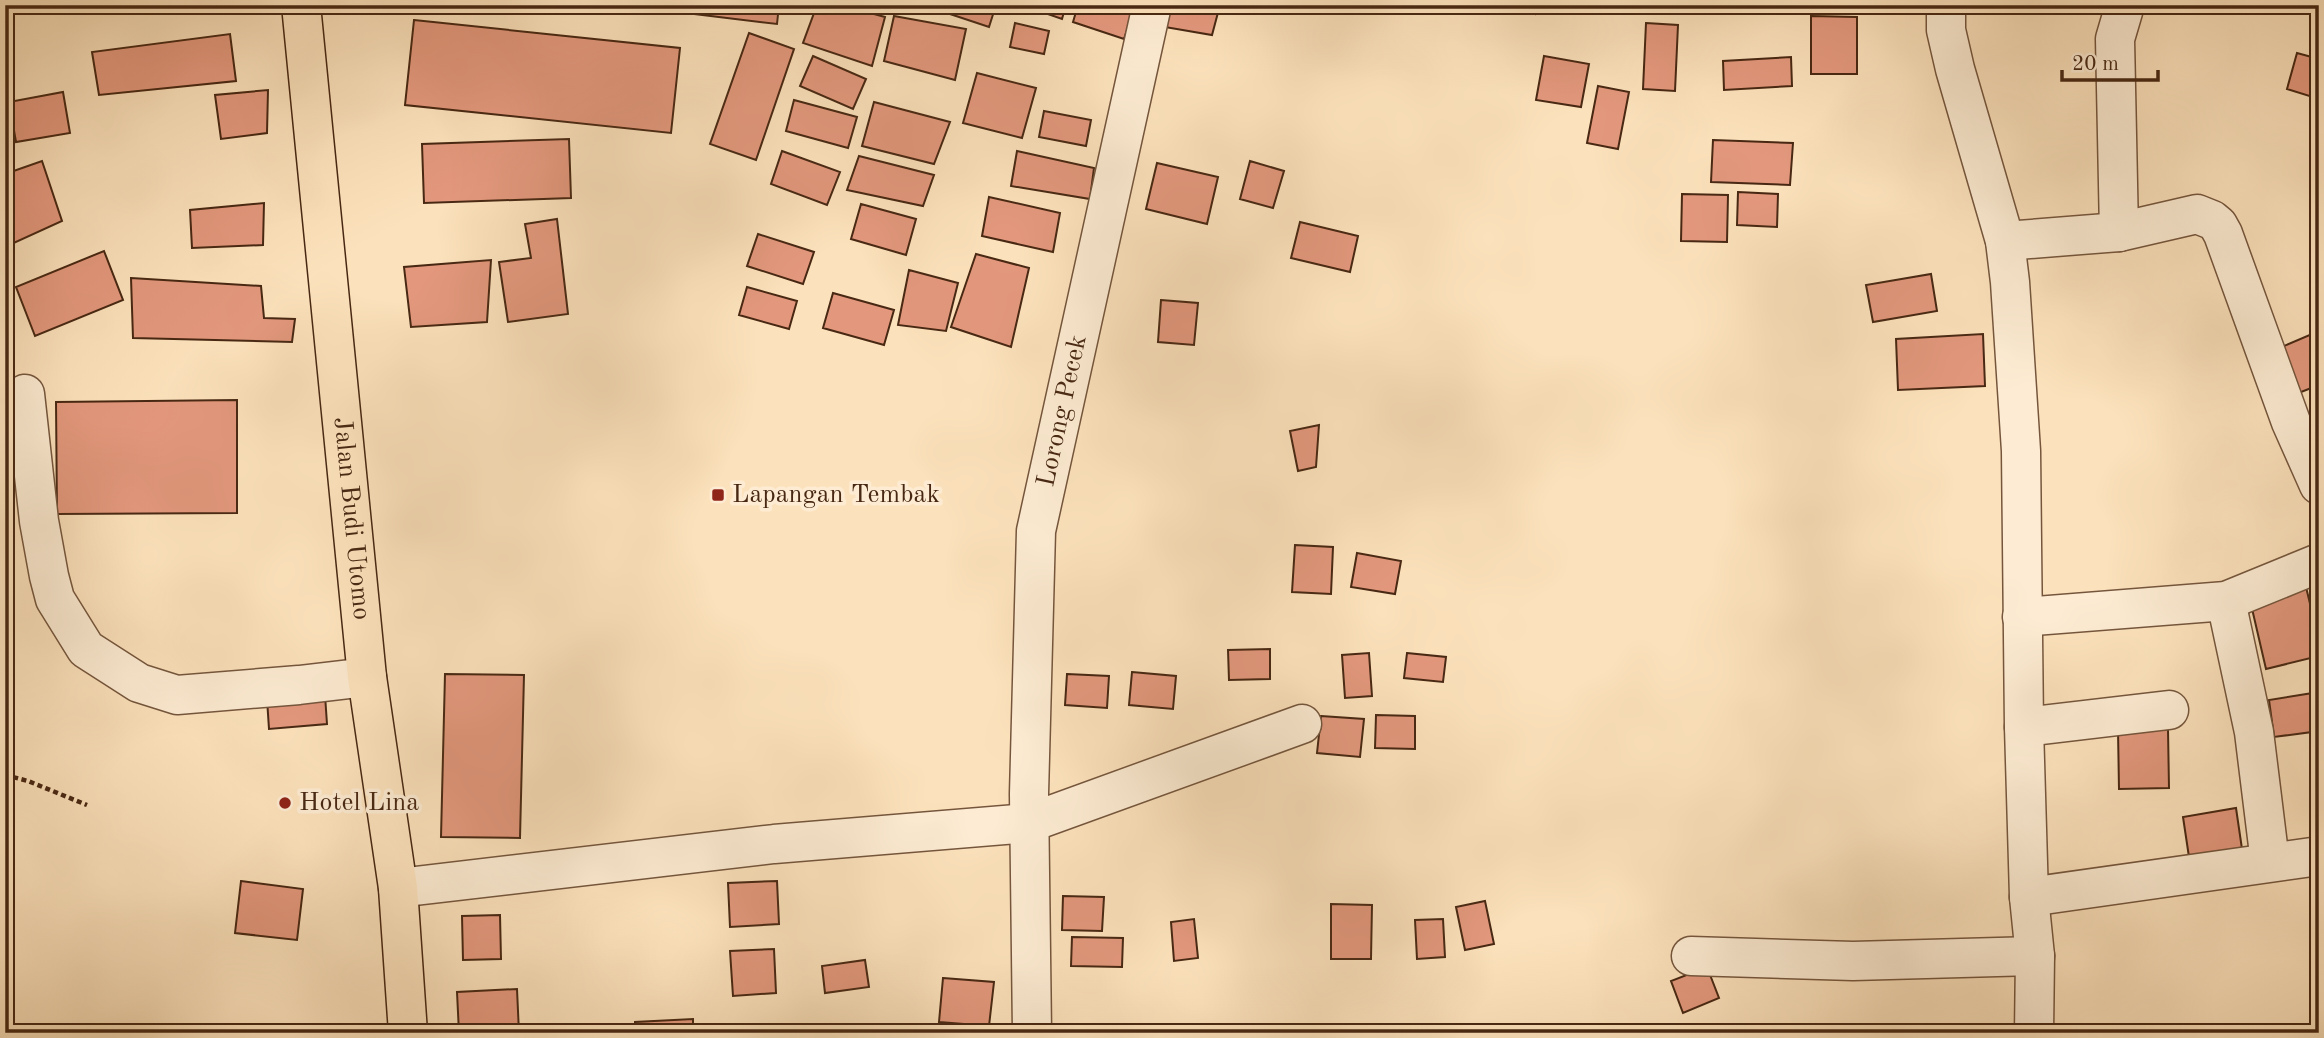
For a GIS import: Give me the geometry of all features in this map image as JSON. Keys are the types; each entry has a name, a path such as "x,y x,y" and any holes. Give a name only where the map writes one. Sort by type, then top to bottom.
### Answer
{"main road":[{"name":"Jalan Budi Utomo","path":"301,5 368,677 398,888 408,1033"}],"street":[{"name":"Lorong Pecek","path":"1032,1033 1029,823 1038,518 1153,5"},
{"path":"1946,5 1946,30 1955,69 2006,241 2021,451 2024,727 2029,897 2035,956 2034,1033"},
{"path":"2119,232 2115,38 2125,5"},
{"path":"2006,241 2119,232 2197,214 2218,225 2291,422 2319,485"},
{"path":"25,394 38,521 49,576 55,599 86,649 139,683 177,695 368,677"},
{"path":"2022,617 2226,601 2319,563"},
{"path":"2226,601 2254,732 2270,862"},
{"path":"2024,727 2169,710"},
{"path":"398,888 774,844 1029,823 1302,723"},
{"path":"2029,897 2319,856"},
{"path":"1691,956 1853,961 2035,956"}],"path":[{"path":"5,775 28,781 87,805"}],"building":[{"path":"620,5 779,5 777,24"},
{"path":"817,5 841,5 885,17 872,66 803,43"},
{"path":"936,5 996,5 989,27 935,9"},
{"path":"1022,5 1066,5 1062,19"},
{"path":"1078,5 1124,5 1134,9 1124,39 1073,22"},
{"path":"1164,5 1220,5 1212,35 1159,26"},
{"path":"1503,5 1536,5 1535,14 1502,9"},
{"path":"894,16 966,29 955,80 884,61"},
{"path":"1811,16 1857,17 1857,74 1811,74"},
{"path":"414,20 680,48 671,133 405,105"},
{"path":"1015,23 1049,31 1044,54 1010,47"},
{"path":"1646,23 1678,25 1675,91 1643,89"},
{"path":"749,33 794,49 756,160 710,144"},
{"path":"230,34 236,81 99,95 92,52"},
{"path":"2297,53 2319,59 2319,99 2287,89"},
{"path":"813,56 866,79 853,109 800,86"},
{"path":"1544,56 1589,64 1581,107 1536,100"},
{"path":"1791,57 1792,86 1724,90 1723,61"},
{"path":"977,73 1036,88 1022,138 963,123"},
{"path":"1598,86 1629,92 1618,149 1587,143"},
{"path":"268,90 267,133 221,139 215,95"},
{"path":"63,92 70,133 16,142 9,102"},
{"path":"794,100 857,117 848,148 786,131"},
{"path":"874,102 950,122 934,164 862,146"},
{"path":"1044,111 1091,120 1086,146 1039,137"},
{"path":"569,139 571,198 424,203 422,144"},
{"path":"1713,140 1793,143 1790,185 1711,182"},
{"path":"782,151 840,172 827,205 771,184"},
{"path":"1017,151 1094,168 1090,199 1011,186"},
{"path":"859,156 934,175 923,206 847,190"},
{"path":"42,161 62,221 5,247 5,174"},
{"path":"1250,161 1284,171 1273,208 1240,199"},
{"path":"1157,163 1218,177 1207,224 1146,209"},
{"path":"1738,192 1778,194 1777,227 1737,225"},
{"path":"1682,194 1728,195 1727,242 1681,241"},
{"path":"989,197 1060,213 1053,252 982,236"},
{"path":"264,203 263,245 192,248 190,210"},
{"path":"861,204 916,219 906,255 851,239"},
{"path":"557,219 568,314 508,322 499,262 531,258 525,224"},
{"path":"1300,222 1358,236 1350,272 1291,258"},
{"path":"758,234 814,252 803,284 747,266"},
{"path":"104,251 123,300 35,336 16,287"},
{"path":"976,254 1029,268 1011,347 951,327"},
{"path":"491,260 487,322 411,327 404,267"},
{"path":"909,270 958,283 946,331 898,325"},
{"path":"1931,274 1937,311 1873,322 1866,285"},
{"path":"131,278 261,286 264,318 295,319 292,342 133,338"},
{"path":"747,287 797,301 789,329 739,315"},
{"path":"833,293 894,310 884,345 823,328"},
{"path":"1161,300 1198,303 1194,345 1158,342"},
{"path":"2319,331 2319,385 2296,394 2277,349"},
{"path":"1983,334 1985,386 1898,390 1896,339"},
{"path":"237,400 237,513 57,514 56,402"},
{"path":"5,424 14,478 5,480"},
{"path":"1319,425 1316,467 1298,471 1290,431"},
{"path":"1295,545 1333,547 1331,594 1292,592"},
{"path":"1357,553 1401,561 1395,594 1351,587"},
{"path":"2306,587 2319,641 2319,656 2266,669 2250,600"},
{"path":"1270,649 1270,679 1229,680 1228,650"},
{"path":"1369,653 1372,696 1345,698 1342,655"},
{"path":"1407,653 1446,657 1443,682 1404,678"},
{"path":"1132,672 1176,676 1173,709 1129,705"},
{"path":"445,674 524,675 520,838 441,837"},
{"path":"1067,674 1109,676 1107,708 1065,705"},
{"path":"2319,692 2319,731 2274,737 2269,700"},
{"path":"325,695 327,724 269,729 267,699"},
{"path":"1376,715 1415,716 1415,749 1375,748"},
{"path":"1321,716 1364,719 1360,757 1317,753"},
{"path":"2168,729 2169,788 2119,789 2118,730"},
{"path":"2236,808 2242,849 2189,857 2183,817"},
{"path":"241,881 303,889 297,940 235,933"},
{"path":"777,881 779,924 730,927 728,883"},
{"path":"1063,896 1104,897 1102,931 1062,930"},
{"path":"1485,901 1494,944 1465,950 1456,907"},
{"path":"1331,904 1372,905 1371,959 1331,959"},
{"path":"500,915 501,959 463,960 462,916"},
{"path":"1194,919 1198,958 1174,961 1171,922"},
{"path":"1443,919 1445,957 1417,959 1415,920"},
{"path":"1072,937 1123,938 1122,967 1071,966"},
{"path":"774,949 776,993 733,996 730,951"},
{"path":"865,960 869,987 825,993 822,966"},
{"path":"1707,967 1719,998 1683,1013 1671,981"},
{"path":"943,978 994,982 989,1026 939,1022"},
{"path":"517,989 519,1033 459,1033 457,992"},
{"path":"693,1019 693,1033 635,1033 635,1022"},
{"path":"1349,1026 1349,1033 1315,1033 1315,1027"}],"place":[{"name":"Lapangan Tembak","path":"718,495"},
{"name":"Hotel Lina","path":"285,803"}]}
